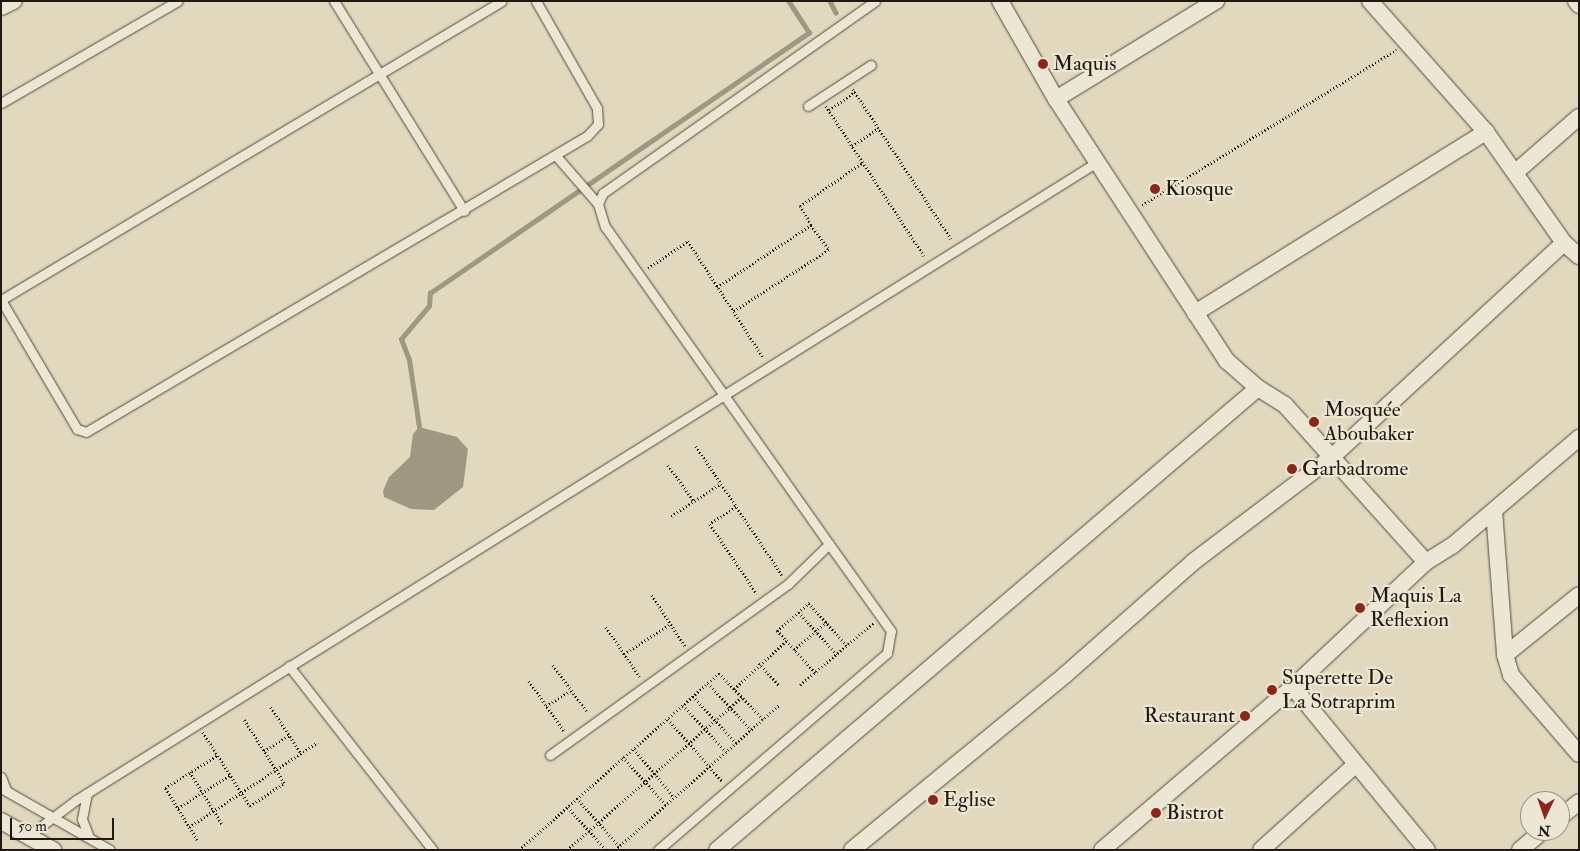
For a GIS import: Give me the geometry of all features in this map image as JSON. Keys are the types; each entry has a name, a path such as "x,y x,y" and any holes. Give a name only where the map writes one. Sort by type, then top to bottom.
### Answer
{"street":[{"path":"1,7 14,1"},
{"path":"1000,1 1056,99 1227,361 1258,388 1285,405 1333,456 1426,562"},
{"path":"1056,99 1216,1"},
{"path":"1370,1 1406,44 1486,132 1517,171 1564,242 1579,256"},
{"path":"1576,1 1579,5"},
{"path":"1517,171 1579,117"},
{"path":"1195,313 1486,132"},
{"path":"852,850 1065,675 1193,562 1333,456 1564,242"},
{"path":"717,850 1258,388"},
{"path":"1102,850 1293,687 1426,562 1494,511 1579,438"},
{"path":"1494,511 1505,655 1522,693 1579,754"},
{"path":"1505,655 1579,595"},
{"path":"1293,687 1355,765 1427,850"},
{"path":"1262,850 1355,765"},
{"path":"1,821 53,850"},
{"path":"1520,850 1531,841"}],"lane":[{"path":"1,103 178,1"},
{"path":"334,1 464,211"},
{"path":"502,1 1,300 77,429 86,432 557,157 598,124 597,108 536,1"},
{"path":"598,204 603,193 875,1"},
{"path":"808,106 871,65"},
{"path":"557,157 598,204 605,227 726,394 829,544 891,630 887,653 658,850"},
{"path":"28,836 52,816 87,793 1097,162"},
{"path":"550,755 594,720 788,584 829,544"},
{"path":"289,666 433,840 433,850"},
{"path":"1,777 4,789 110,850"},
{"path":"87,793 82,819 91,839"}],"path":[{"path":"1130,212 1406,44"},
{"path":"848,80 958,249"},
{"path":"829,110 855,92"},
{"path":"820,98 930,266"},
{"path":"852,146 879,128"},
{"path":"734,312 828,251 800,206 863,162"},
{"path":"717,287 811,226"},
{"path":"639,275 687,241 769,367"},
{"path":"696,446 788,584"},
{"path":"668,465 694,501"},
{"path":"671,516 720,484"},
{"path":"736,507 710,524 763,602"},
{"path":"652,595 690,653"},
{"path":"815,673 777,631 799,612 810,603 847,646"},
{"path":"799,612 837,655"},
{"path":"800,686 881,615"},
{"path":"794,650 826,622"},
{"path":"624,654 670,624"},
{"path":"606,627 645,685"},
{"path":"734,689 759,664 786,642"},
{"path":"759,664 780,686"},
{"path":"553,665 570,691 594,720"},
{"path":"520,849 719,673 763,719"},
{"path":"529,681 570,739"},
{"path":"708,683 751,730"},
{"path":"546,706 570,691"},
{"path":"693,696 736,743"},
{"path":"566,850 742,697"},
{"path":"683,704 726,752"},
{"path":"614,850 779,705"},
{"path":"271,707 301,753"},
{"path":"668,718 729,789"},
{"path":"198,724 250,806 284,783 244,720"},
{"path":"264,752 290,735"},
{"path":"189,827 318,742"},
{"path":"634,749 674,797"},
{"path":"197,840 165,788 218,755"},
{"path":"623,757 666,805"},
{"path":"190,772 222,824"},
{"path":"178,808 230,775"},
{"path":"577,798 618,846"},
{"path":"568,806 606,850"}],"shaded area":[{"path":"419,427 457,437 468,449 463,487 434,510 411,509 384,497 383,491 389,477 410,457 413,434"}],"waterway":[{"path":"419,427 409,360 401,339 429,306 430,293 809,33 788,1"},
{"path":"830,1 836,13"}],"place":[{"name":"Maquis","path":"1043,64"},
{"name":"Kiosque","path":"1155,189"},
{"name":"Mosquée Aboubaker","path":"1314,422"},
{"name":"Garbadrome","path":"1292,469"},
{"name":"Maquis La Reflexion","path":"1360,608"},
{"name":"Superette De La Sotraprim","path":"1272,690"},
{"name":"Restaurant","path":"1245,716"},
{"name":"Eglise","path":"933,800"},
{"name":"Bistrot","path":"1156,813"}]}
